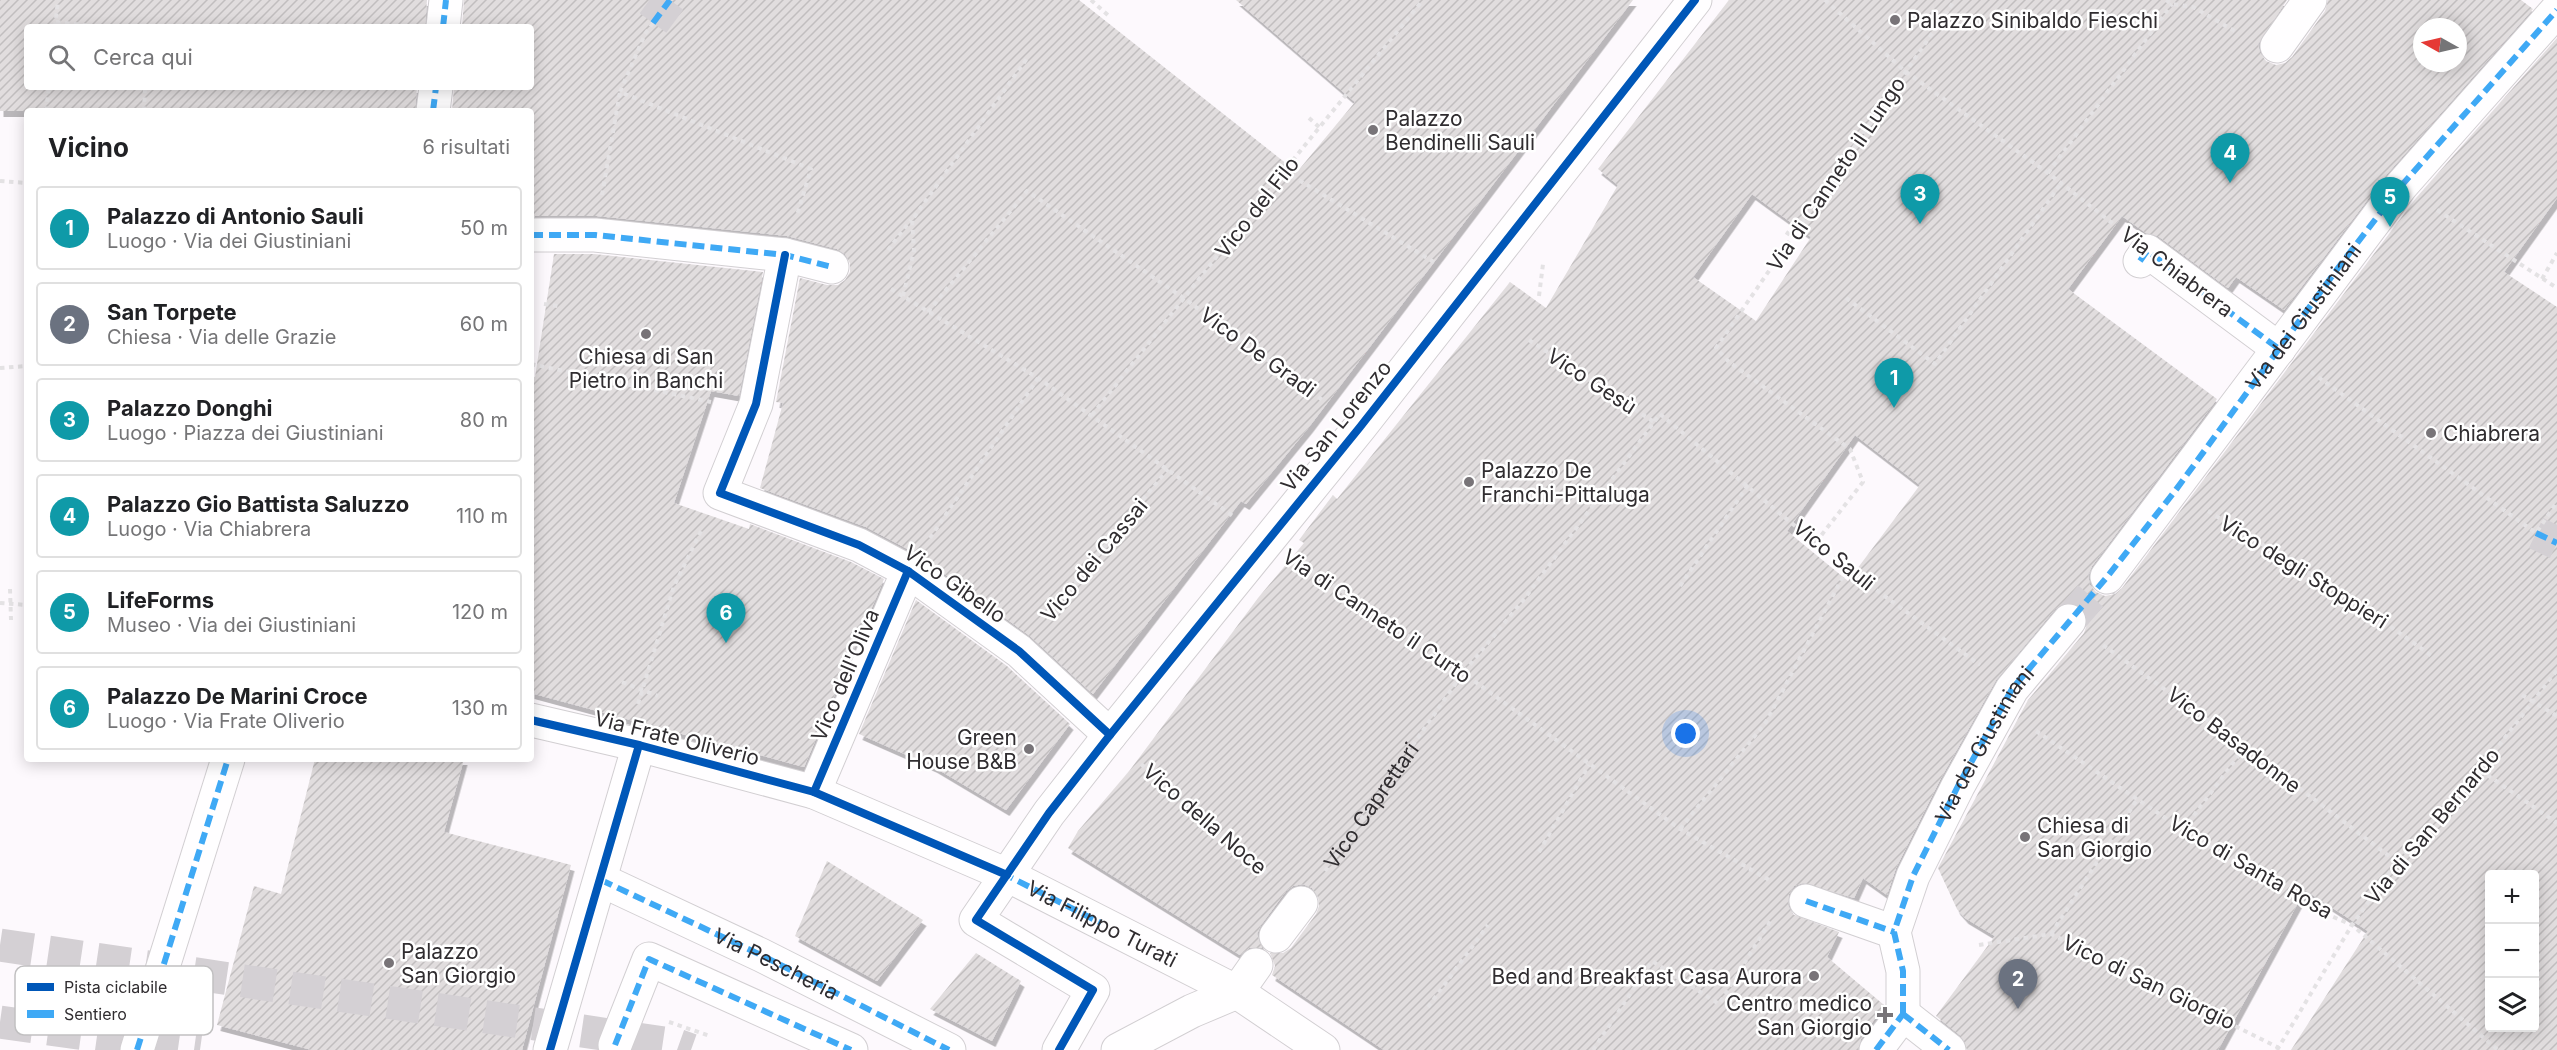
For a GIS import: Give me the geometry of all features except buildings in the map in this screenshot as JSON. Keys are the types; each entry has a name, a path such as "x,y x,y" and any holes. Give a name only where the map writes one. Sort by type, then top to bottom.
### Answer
{"street":[{"path":"443,24 446,0"},
{"name":"Via San Lorenzo","path":"1007,875 1049,813 1110,735 1265,540 1360,427 1695,0"},
{"path":"2277,46 2310,0"},
{"name":"Via dei Giustiniani","path":"2107,577 2175,490 2401,186 2557,10"},
{"path":"434,108 436,90"},
{"path":"542,235 595,234 785,255 832,267"},
{"path":"720,493 752,413 785,255"},
{"name":"Via Chiabrera","path":"2144,256 2279,349"},
{"name":"Vico Gibello","path":"720,493 858,546 908,571 1019,651 1110,735"},
{"name":"Vico dell'Oliva","path":"814,792 908,571"},
{"name":"Via dei Giustiniani","path":"1894,932 1914,876 2006,698 2069,621"},
{"name":"Via Frate Oliverio","path":"534,721 639,745 814,792 1007,875"},
{"path":"550,1050 639,745"},
{"path":"163,966 227,762"},
{"name":"Via Filippo Turati","path":"1059,1050 1093,990 976,921 1007,875 1237,992 1323,1050"},
{"name":"Via Pescheria","path":"601,880 751,950 949,1050"},
{"path":"1797,896 1894,932 1902,971 1903,1014 1876,1050"},
{"path":"1276,936 1301,903"},
{"path":"615,1045 649,958 851,1050"},
{"path":"1118,1050 1192,1011 1237,992 1256,965"},
{"path":"1165,1050 1192,1011"},
{"path":"1903,1014 1949,1050"},
{"path":"137,1050 142,1035"}],"path":[{"path":"55,24 58,0"},
{"path":"1091,0 1110,17"},
{"path":"2166,0 2172,4 2193,7 2244,36"},
{"path":"2048,173 2172,4"},
{"path":"595,234 620,92 645,34 653,23"},
{"path":"888,250 912,220 1028,57"},
{"path":"46,108 49,90"},
{"path":"144,108 146,90"},
{"path":"620,92 811,169"},
{"path":"1309,118 1319,128"},
{"path":"785,255 811,169 816,163"},
{"path":"1284,171 1472,284"},
{"path":"0,182 24,183"},
{"path":"1846,298 1935,364 2061,183"},
{"path":"2401,186 2557,288"},
{"path":"903,296 914,250 912,220"},
{"path":"1786,232 1793,237"},
{"path":"2542,279 2557,253"},
{"path":"544,304 558,306"},
{"path":"2279,349 2536,533 2557,502"},
{"path":"534,365 752,413"},
{"path":"0,368 24,366"},
{"path":"908,571 1038,378"},
{"path":"1463,673 1525,598 1654,422"},
{"path":"1680,586 1748,485"},
{"path":"639,745 634,717 674,586 720,493"},
{"path":"1680,829 1767,722 1847,569"},
{"path":"10,589 11,620"},
{"path":"0,603 24,605"},
{"path":"622,682 658,696"},
{"path":"2522,695 2557,716"},
{"path":"2183,830 2245,747"},
{"path":"1539,852 1589,765"},
{"path":"2480,770 2557,823"},
{"path":"2050,934 2138,798"},
{"path":"1593,1050 1652,961 1719,1004 1797,896"},
{"path":"1428,1007 1488,925"},
{"path":"628,1008 716,1038"}],"tunnel":[{"path":"653,23 670,0"},
{"path":"2536,533 2557,543"},
{"path":"2069,621 2107,577"},
{"path":"0,945 142,966"},
{"path":"213,976 677,1045 691,1050"},
{"path":"0,1022 15,1024"},
{"path":"93,1035 200,1050"}],"marked path":[{"path":"443,24 446,0"},
{"path":"653,23 670,0"},
{"path":"1903,1014 1903,971 1894,932 1913,876 1958,786 2012,689 2107,577 2175,491 2401,186 2557,10"},
{"path":"433,108 436,90"},
{"path":"534,235 595,235 785,255 832,267"},
{"path":"2140,261 2147,251 2279,349"},
{"path":"2536,533 2557,543"},
{"path":"163,966 227,762"},
{"path":"1002,873 1101,923"},
{"path":"601,880 761,955 949,1050"},
{"path":"1806,901 1894,932"},
{"path":"615,1045 649,959 851,1050"},
{"path":"1903,1014 1949,1050"},
{"path":"1876,1050 1903,1014"},
{"path":"137,1050 142,1035"}],"cycle path":[{"path":"1059,1050 1093,990 976,920 1049,813 1360,427 1695,0"},
{"path":"785,255 756,404 720,493 859,545 908,571 1019,651 1110,735"},
{"path":"814,792 908,571"},
{"path":"534,721 639,745 814,792 1007,875"},
{"path":"550,1050 639,745"}],"place":[{"name":"Palazzo Sinibaldo Fieschi","path":"1895,20"},
{"name":"Palazzo Bendinelli Sauli","path":"1373,130"},
{"name":"Palazzo Gio Battista Saluzzo","path":"2230,183"},
{"name":"Palazzo Donghi","path":"1920,224"},
{"name":"LifeForms","path":"2390,227"},
{"name":"Chiesa di San Pietro in Banchi","path":"646,334"},
{"name":"Palazzo di Antonio Sauli","path":"1894,408"},
{"name":"Chiabrera","path":"2431,433"},
{"name":"Palazzo De Franchi-Pittaluga","path":"1469,482"},
{"name":"Palazzo De Marini Croce","path":"726,643"},
{"name":"Green House B&B","path":"1029,749"},
{"name":"Chiesa di San Giorgio","path":"2025,837"},
{"name":"Palazzo San Giorgio","path":"389,963"},
{"name":"Bed and Breakfast Casa Aurora","path":"1814,976"},
{"name":"San Torpete","path":"2018,1009"},
{"name":"Centro medico San Giorgio","path":"1885,1015"}]}
